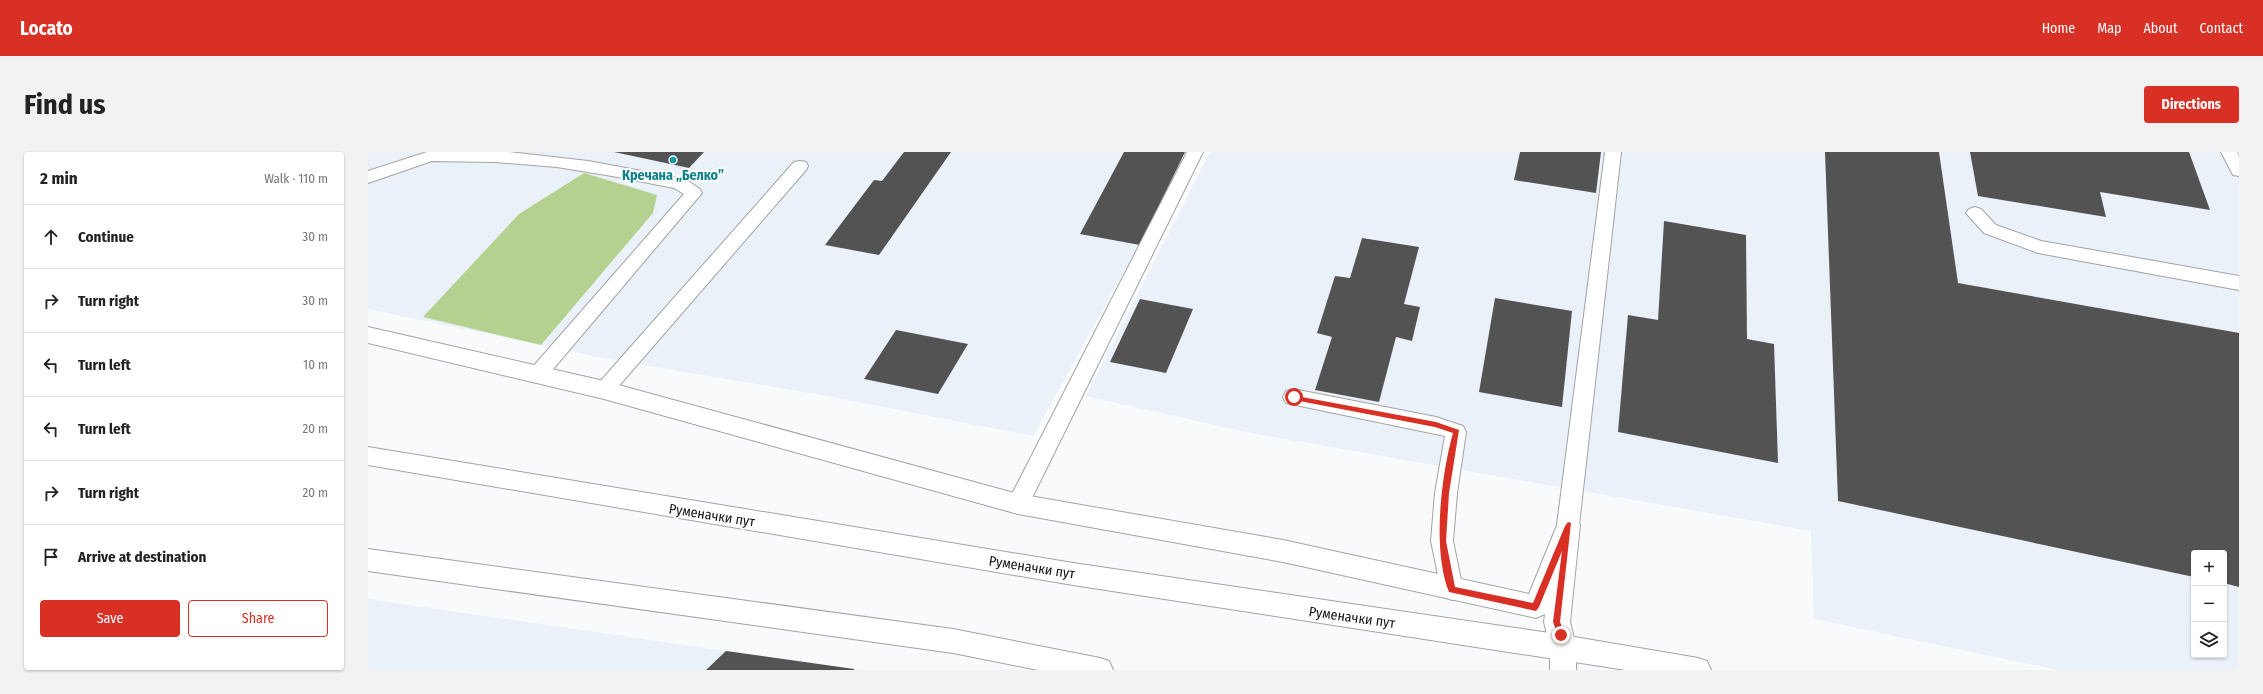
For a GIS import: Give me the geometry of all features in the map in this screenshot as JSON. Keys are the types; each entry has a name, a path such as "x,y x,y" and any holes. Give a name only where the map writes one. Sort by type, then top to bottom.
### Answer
{"street":[{"path":"368,335 604,390 1018,504 1283,551 1452,590 1536,607 1568,526"},
{"name":"Руменачки пут","path":"368,456 1563,658 1698,670"},
{"path":"1563,658 1557,622 1568,526"},
{"path":"368,560 953,641 1100,670"}],"lane":[{"path":"368,177 432,156 468,152 527,152 679,183 694,193 537,375"},
{"path":"1018,504 1194,152"},
{"path":"1568,526 1613,152"},
{"path":"2230,152 2239,170"},
{"path":"604,390 800,166"},
{"path":"1975,213 1990,229 2038,247 2239,283"},
{"path":"1294,397 1436,425 1456,432 1452,446 1442,541 1452,590"}],"shaded area":[{"path":"368,152 1190,152 1033,436 827,396 608,359 368,309"},
{"path":"1210,152 2239,152 2239,670 2058,670 1814,619 1811,531 1251,433 1086,396"},
{"path":"368,599 726,651 860,670 368,670"}],"green space":[{"path":"584,173 657,195 653,213 541,345 423,317 519,214"}],"building":[{"name":"Кречана „Белко”","path":"614,152 704,152 689,168"},
{"path":"904,152 951,152 879,255 825,245 874,180 882,181"},
{"path":"1124,152 1185,152 1140,245 1080,234"},
{"path":"1520,152 1601,152 1596,193 1514,180"},
{"path":"1825,152 1939,152 1958,283 2239,333 2239,587 2227,584 2227,550 2191,550 2191,576 1838,501"},
{"path":"1970,152 2189,152 2210,210 2100,192 2106,217 1978,196"},
{"path":"1664,221 1746,235 1747,339 1774,344 1778,463 1618,432 1628,315 1658,320"},
{"path":"1362,238 1419,247 1404,304 1420,307 1412,341 1396,337 1379,402 1315,390 1332,337 1317,333 1335,276 1350,278"},
{"path":"1495,298 1572,311 1562,407 1479,392"},
{"path":"1140,299 1193,309 1166,373 1110,362"},
{"path":"896,330 968,344 938,394 864,379"},
{"path":"726,651 854,669 854,670 706,670"}],"place":[{"name":"Кречана „Белко”","path":"673,160"}],"route":[{"path":"1294,397 1436,425 1456,432 1452,446 1442,541 1452,590 1536,607 1568,526 1557,622 1561,635"}]}
